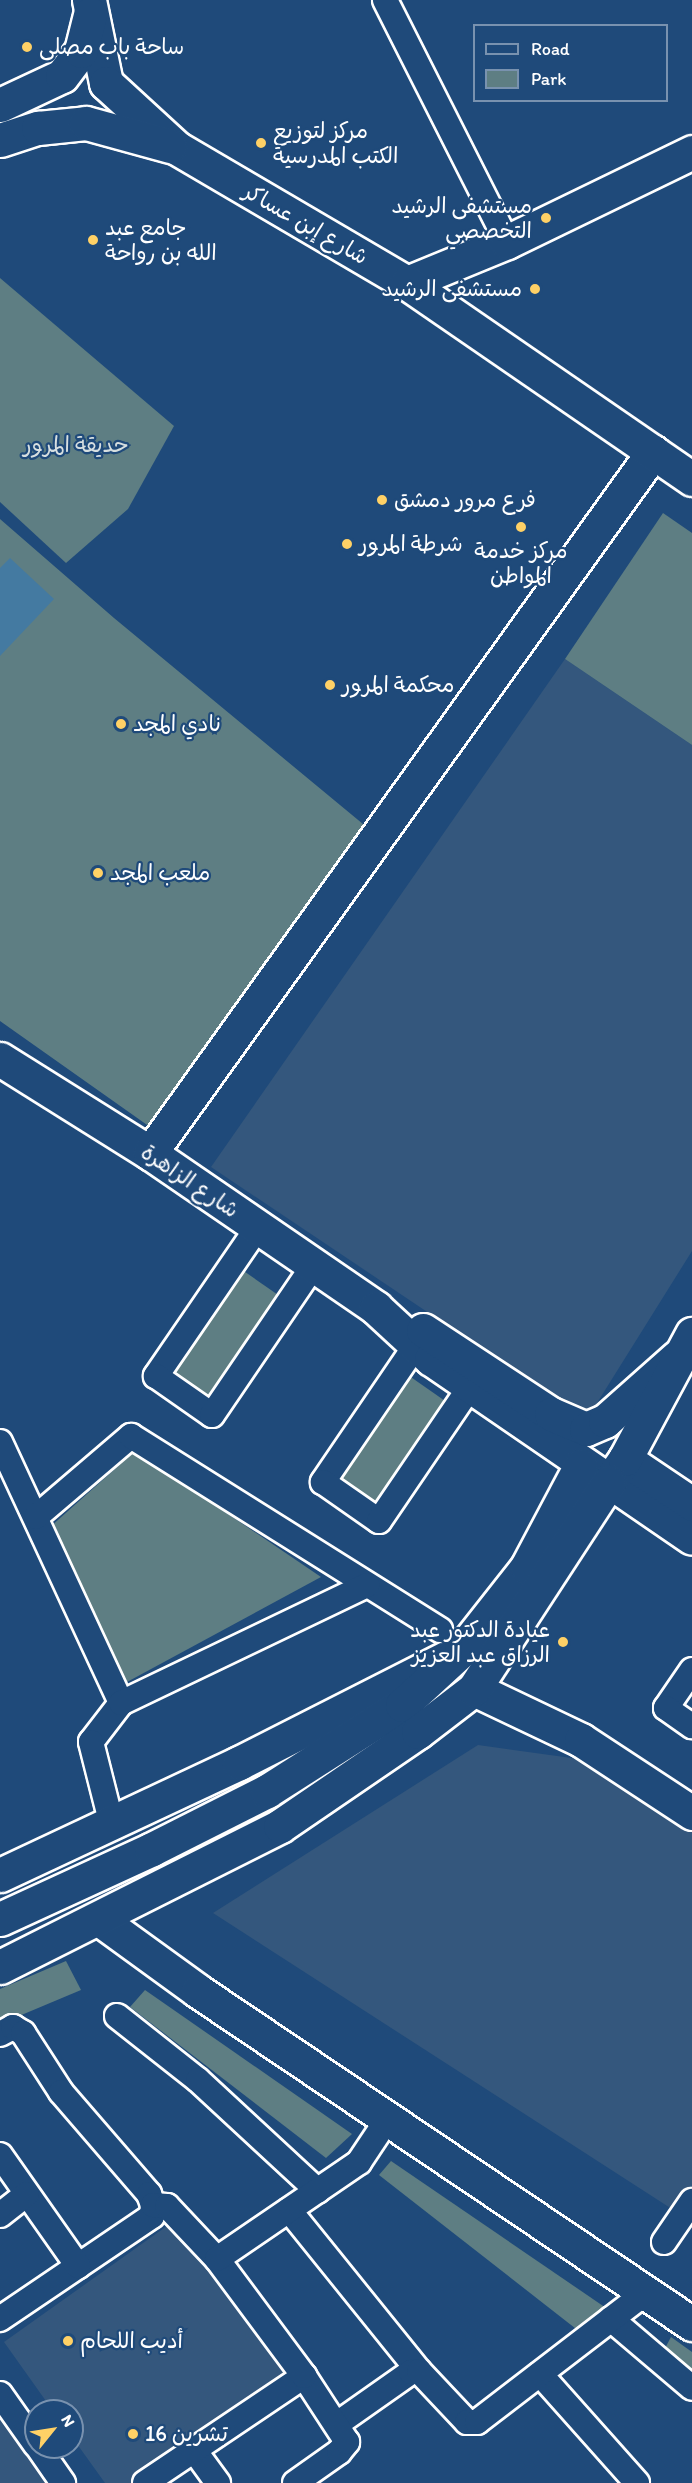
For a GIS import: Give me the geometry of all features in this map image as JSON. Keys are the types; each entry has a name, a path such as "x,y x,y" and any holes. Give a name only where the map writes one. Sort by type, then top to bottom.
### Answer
{"main road":[{"path":"0,105 62,76 81,51 90,6"},
{"name":"شارع إبن عساكر","path":"90,6 106,83 177,148 407,283 692,478"},
{"path":"0,140 38,128 86,123 177,148"},
{"path":"407,283 507,242 692,152"},
{"path":"150,1153 653,452"},
{"name":"شارع الزاهرة","path":"2,1062 150,1153 376,1308 416,1345 470,1387 581,1465 617,1471"},
{"name":"شارع الزاهرة","path":"376,1308 440,1338 551,1414 586,1429 605,1421 685,1346"},
{"path":"0,1967 280,1826 418,1732 474,1689 617,1471 685,1346"},
{"path":"0,1919 152,1850 267,1791 402,1705 451,1641 527,1568 581,1465"},
{"path":"617,1471 692,1504"},
{"path":"617,1471 692,1538"},
{"path":"0,1875 239,1763 451,1641"},
{"path":"474,1689 581,1740 692,1813"},
{"path":"99,1919 198,1991 648,2291 692,2324"}],"street":[{"path":"385,0 507,242"},
{"path":"258,1227 156,1376 212,1415 314,1265"},
{"path":"416,1345 323,1482 380,1521 470,1387"},
{"path":"36,1517 131,1436 367,1585 451,1641"},
{"path":"0,1442 121,1703"},
{"path":"111,1821 91,1742 121,1703 367,1585"},
{"path":"692,1670 666,1708 692,1726"},
{"path":"117,2016 198,2080 318,2191"},
{"path":"0,2034 13,2028 23,2033 61,2092 149,2194 153,2205 152,2216 0,2318"},
{"path":"217,2259 359,2162 389,2117"},
{"path":"0,2155 78,2266"},
{"path":"0,2215 27,2194"},
{"path":"664,2242 692,2201"},
{"path":"153,2205 167,2206 217,2259 304,2376 347,2442 339,2452 295,2483"},
{"path":"289,2210 420,2371 471,2424 648,2291"},
{"path":"611,2319 692,2388"},
{"path":"337,2424 411,2372 420,2371"},
{"path":"540,2374 637,2483"},
{"path":"145,2483 304,2376"},
{"path":"0,2394 24,2428"},
{"path":"194,2450 218,2483"},
{"path":"46,2459 63,2483"}],"shaded area":[{"path":"10,558 54,599 0,656 0,568"},
{"path":"565,659 692,745 692,1251 587,1419 211,1167"},
{"path":"478,1745 586,1760 692,1830 692,2186 675,2211 213,1913"},
{"path":"174,2221 287,2378 141,2483 105,2483 84,2454 84,2399 44,2399 4,2342"},
{"path":"0,2405 24,2438 24,2459 39,2459 57,2483 0,2483"}],"green space":[{"name":"حديقة المرور","path":"0,278 174,426 128,509 66,563 0,502"},
{"path":"663,513 692,533 692,745 565,659"},
{"name":"نادي المجد","path":"0,519 114,618 369,829 150,1127 0,1021"},
{"path":"238,1267 281,1297 208,1404 165,1375"},
{"path":"405,1373 448,1403 375,1510 332,1481"},
{"path":"135,1451 321,1577 127,1682 49,1528"},
{"path":"66,1961 81,1990 0,2024 0,1989"},
{"path":"145,1990 352,2134 326,2158 130,2007"},
{"path":"391,2161 609,2310 580,2332 379,2175"},
{"path":"671,2337 692,2352 692,2375 663,2352"}],"place":[{"name":"ساحة باب مصلى","path":"27,47"},
{"name":"مركز لتوزيع الكتب المدرسية","path":"261,143"},
{"name":"مستشفى الرشيد التخصصي","path":"546,218"},
{"name":"جامع عبد الله بن رواحة","path":"93,240"},
{"name":"مستشفى الرشيد","path":"535,289"},
{"name":"فرع مرور دمشق","path":"382,500"},
{"name":"مركز خدمة المواطن","path":"521,527"},
{"name":"شرطة المرور","path":"347,544"},
{"name":"محكمة المرور","path":"330,685"},
{"name":"نادي المجد","path":"121,724"},
{"name":"ملعب المجد","path":"98,873"},
{"name":"عيادة الدكتور عبد الرزاق عبد العزيز","path":"563,1642"},
{"name":"أديب اللحام","path":"68,2341"},
{"name":"16 تشرين","path":"133,2434"}]}
